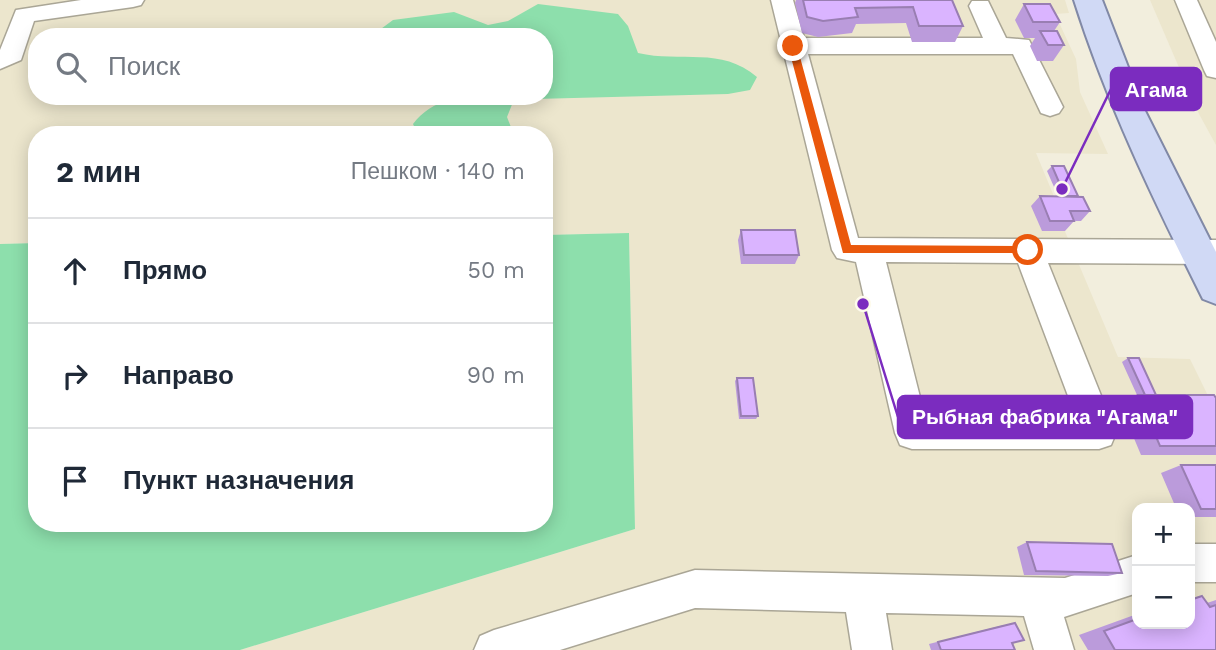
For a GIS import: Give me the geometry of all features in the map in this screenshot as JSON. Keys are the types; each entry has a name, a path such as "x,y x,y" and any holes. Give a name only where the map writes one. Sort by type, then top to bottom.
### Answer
{"main road":[{"path":"1088,0 1145,144 1210,247"},
{"path":"1109,0 1210,247 1216,288"}],"lane":[{"path":"0,61 12,54 24,15 133,0"},
{"path":"782,0 847,250 1210,247"},
{"path":"1186,0 1216,70"},
{"path":"980,6 998,46"},
{"path":"793,46 1021,46 1050,107"},
{"path":"868,249 912,433 1099,433 1028,250"},
{"path":"1195,563 1216,563"},
{"path":"494,650 695,589 1065,598 1132,576"},
{"path":"863,593 872,650"},
{"path":"1038,597 1054,650"}],"shaded area":[{"path":"0,0 1065,0 1069,13 1055,14 1076,59 1080,92 1108,154 1036,153 1058,206 1074,206 1081,221 1061,222 1118,357 1190,359 1216,412 1216,650 240,650 635,529 629,233 553,235 553,126 28,126 28,243 0,244"},
{"path":"1150,0 1216,0 1216,145 1199,114"}],"green space":[{"path":"538,4 618,14 628,26 638,53 715,58 743,67 757,77 750,90 728,94 553,99 553,28 382,28 393,20 454,12 488,25 508,21"},
{"path":"437,105 512,105 507,117 510,126 414,126 425,112"},
{"path":"629,233 635,529 240,650 0,650 0,244 28,243 28,532 553,532 553,235"}],"building":[{"path":"803,0 952,0 963,26 919,26 913,7 855,8 858,17 823,21 807,17"},
{"path":"1024,4 1050,4 1060,22 1033,22"},
{"path":"1040,31 1057,31 1064,45 1048,45"},
{"path":"1052,166 1064,166 1078,196 1065,196"},
{"path":"1040,196 1083,197 1090,211 1070,211 1074,221 1050,221"},
{"path":"741,230 795,230 799,255 744,255"},
{"path":"1128,358 1139,358 1156,395 1145,395"},
{"path":"737,378 753,378 758,416 741,416"},
{"path":"1138,395 1214,395 1216,446 1160,446"},
{"path":"1181,465 1216,465 1216,509 1201,509"},
{"path":"1027,542 1112,544 1122,573 1036,571"},
{"path":"1202,596 1210,607 1216,605 1216,650 1115,650 1104,631 1132,621 1132,629 1195,629 1195,598"},
{"path":"1015,623 1024,640 1012,643 1015,650 941,650 938,642"}],"place":[{"name":"Агама","path":"1062,189"},
{"name":"Рыбная фабрика \"Агама\"","path":"863,304"}],"route":[{"path":"793,46 847,250 1028,250"}]}
